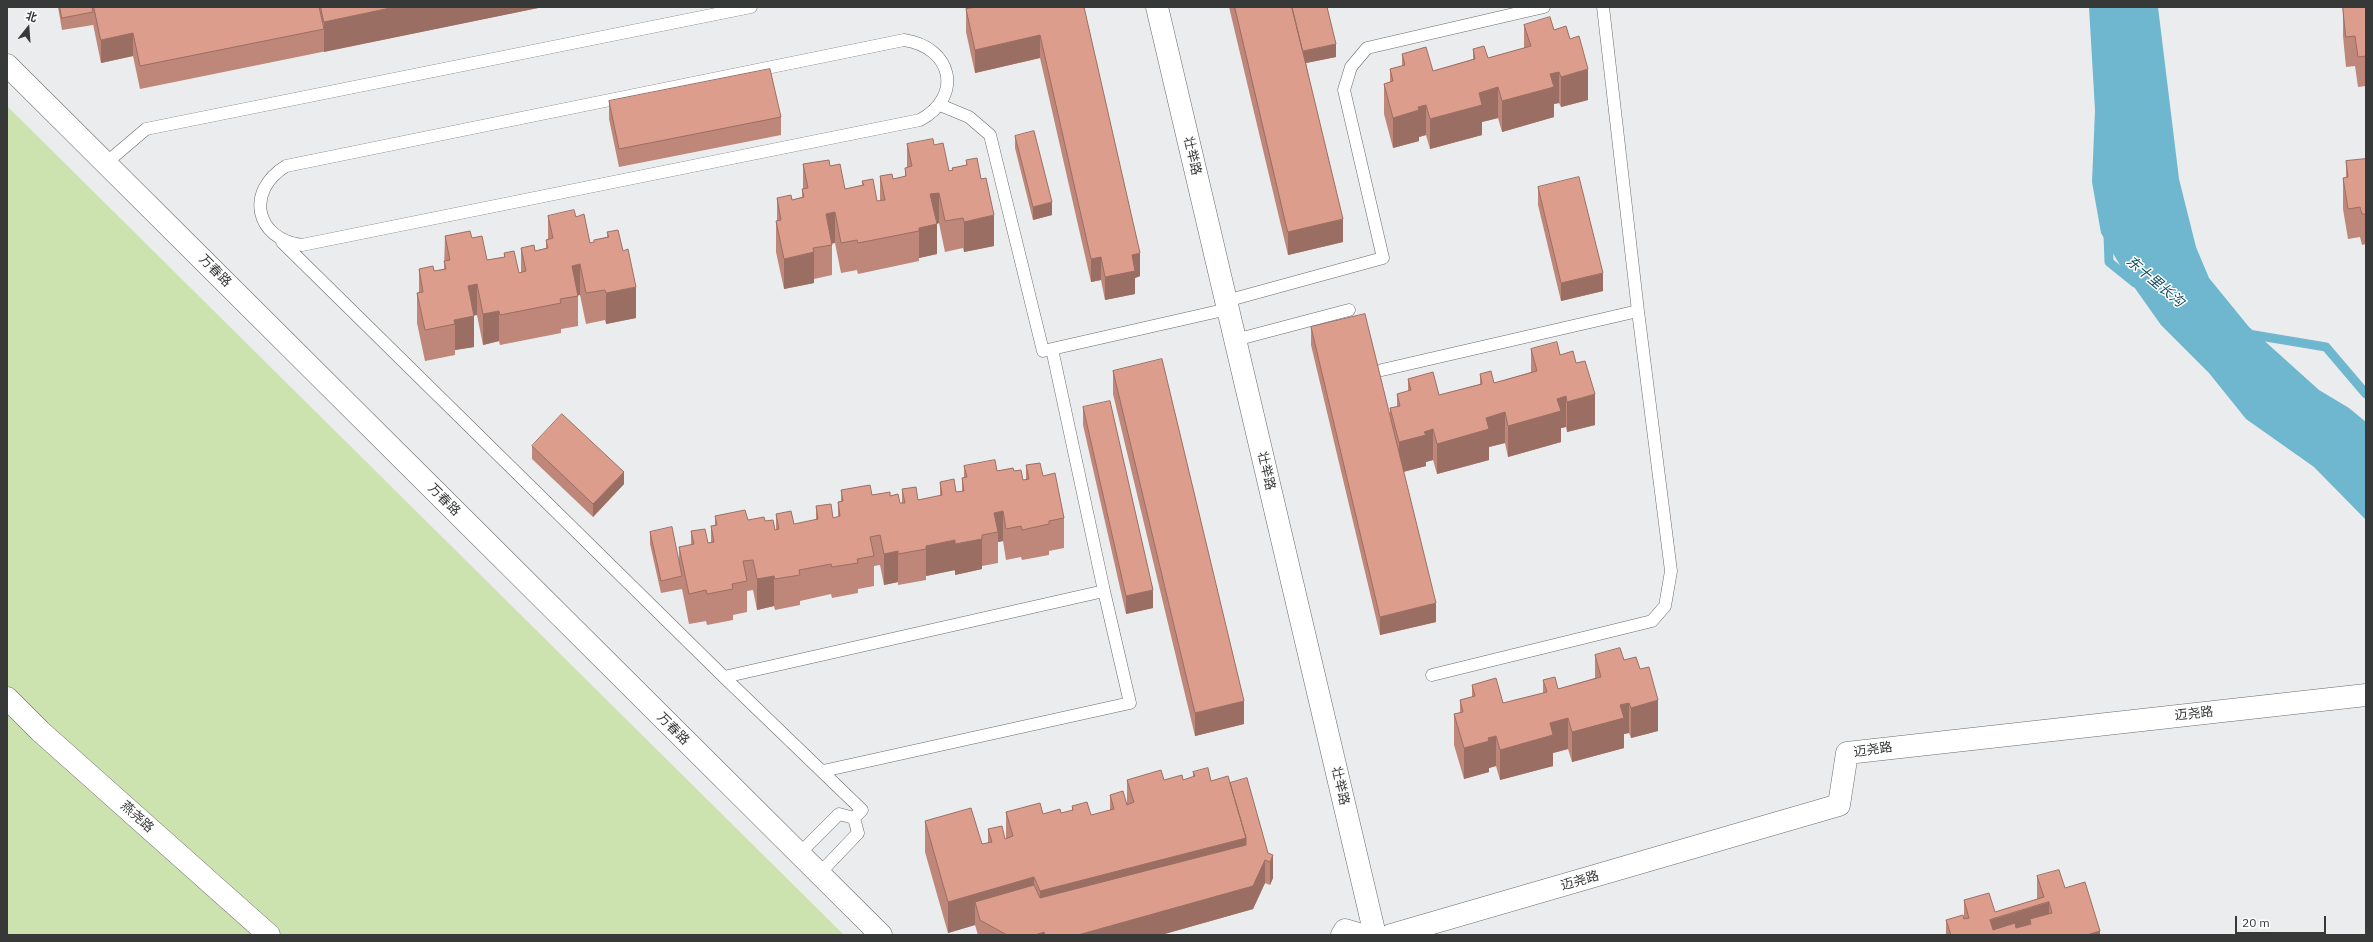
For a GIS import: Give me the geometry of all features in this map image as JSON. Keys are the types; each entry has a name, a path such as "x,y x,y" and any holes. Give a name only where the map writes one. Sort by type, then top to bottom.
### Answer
{"street":[{"name":"壮举路","path":"1157,7 1375,935"},
{"name":"万春路","path":"7,65 881,935"},
{"name":"迈尧路","path":"1391,935 1839,805 1847,753 2366,695"},
{"name":"燕尧路","path":"7,698 40,731 269,935"},
{"path":"1342,935 1345,930 1362,935"}],"lane":[{"path":"106,163 146,129 751,7"},
{"path":"940,105 969,117 990,135 1043,351 1227,305 1383,258 1344,90 1351,66 1367,48 1544,7"},
{"path":"1432,675 1652,620 1665,606 1671,571 1638,311 1603,7"},
{"path":"278,238 290,244 302,246 920,120 940,105 945,94 947,82 946,70 939,57 930,48 918,42 904,40 286,166 275,173 266,182 260,206 262,218 269,230 724,677 862,810 854,818"},
{"path":"1235,340 1349,310"},
{"path":"1382,370 1638,311"},
{"path":"823,771 1130,703 1104,591 1052,349"},
{"path":"724,677 1104,591"},
{"path":"799,854 839,814 854,818"},
{"path":"819,874 858,834 854,818"}],"green space":[{"path":"7,106 844,935 7,935"}],"water":[{"path":"2089,7 2158,7 2179,179 2196,247 2209,278 2249,327 2319,390 2349,408 2366,422 2366,520 2314,467 2246,419 2209,373 2161,325 2127,277 2101,233 2092,182 2095,110"}],"building":[{"path":"60,7 92,7 93,12 62,18"},
{"path":"94,7 319,7 324,29 140,66 133,33 101,40"},
{"path":"321,7 395,7 324,22"},
{"path":"977,7 1084,7 1140,253 1132,255 1135,271 1105,277 1101,257 1091,259 1040,35 975,50 966,9"},
{"path":"1235,7 1292,7 1343,219 1288,232"},
{"path":"1292,7 1327,7 1336,44 1303,51"},
{"path":"2343,7 2366,7 2366,56 2358,57 2355,36 2346,37"},
{"path":"1550,17 1554,30 1566,26 1570,39 1579,36 1588,69 1561,77 1559,72 1550,74 1554,87 1502,101 1498,87 1479,93 1482,105 1430,119 1426,105 1418,107 1419,110 1393,118 1384,84 1393,81 1390,69 1405,65 1402,54 1426,47 1433,71 1475,59 1473,49 1484,46 1488,58 1531,46 1524,25"},
{"path":"770,69 781,117 619,149 609,101"},
{"path":"1034,131 1052,202 1033,207 1015,136"},
{"path":"933,139 934,145 943,143 949,171 953,170 952,168 967,165 966,160 977,158 981,179 986,178 994,215 964,222 963,218 945,221 939,193 930,194 937,224 919,228 919,231 858,243 857,240 841,243 835,212 826,214 832,245 813,248 814,252 784,259 776,221 781,220 777,198 791,195 792,200 804,197 802,189 808,188 803,164 829,160 830,166 840,164 845,189 864,185 862,181 873,179 877,201 885,200 880,176 892,174 893,179 906,176 905,168 912,166 907,144"},
{"path":"2366,159 2366,214 2362,214 2360,207 2348,209 2343,178 2348,177 2346,161"},
{"path":"1579,177 1603,273 1561,283 1538,187"},
{"path":"574,210 576,217 584,214 590,243 594,242 594,240 609,237 607,232 618,230 623,251 628,249 636,287 606,293 605,290 586,293 580,264 572,266 578,296 560,299 561,303 500,315 499,311 483,314 477,284 468,286 474,316 454,320 455,324 425,330 417,293 423,292 419,269 433,266 434,271 446,269 444,261 450,260 445,236 470,231 472,238 482,236 487,260 505,257 504,253 514,251 519,273 526,271 521,248 534,245 535,251 548,248 546,240 553,238 548,216"},
{"path":"1365,314 1436,603 1380,617 1311,327"},
{"path":"1557,342 1560,355 1573,351 1576,363 1585,361 1595,394 1567,402 1566,396 1557,399 1561,411 1508,426 1505,412 1486,418 1489,429 1437,444 1433,429 1424,432 1426,435 1399,442 1390,408 1400,406 1397,394 1411,390 1408,379 1433,372 1439,395 1482,384 1480,374 1491,371 1494,383 1537,371 1531,349"},
{"path":"1162,359 1244,701 1195,713 1113,371"},
{"path":"1110,401 1153,590 1126,596 1083,407"},
{"path":"562,414 624,472 593,504 532,446"},
{"path":"995,460 997,471 1013,468 1014,471 1021,470 1023,480 1029,479 1026,465 1040,463 1043,476 1055,473 1064,518 1049,521 1049,524 1022,530 1021,526 1006,529 1003,511 994,513 998,532 982,535 982,539 955,544 955,540 926,546 926,549 898,554 898,551 884,554 880,535 870,537 874,556 857,559 858,563 832,567 831,564 799,570 800,575 775,579 774,576 757,579 753,560 743,561 747,581 732,584 733,589 707,594 706,590 689,594 679,547 694,544 691,531 705,529 708,543 714,542 711,526 717,525 715,516 745,510 748,520 764,517 765,521 773,520 775,530 779,529 776,514 791,511 794,524 818,519 816,506 831,504 833,518 840,516 838,502 843,501 841,490 870,485 872,495 890,492 890,496 898,494 900,503 905,503 902,489 916,487 918,500 942,495 940,482 954,479 956,492 964,491 962,478 967,477 964,466"},
{"path":"672,527 682,576 661,581 650,532"},
{"path":"1620,648 1624,660 1636,657 1640,669 1649,667 1658,700 1631,708 1629,703 1620,705 1624,718 1572,732 1568,718 1550,723 1553,735 1500,750 1496,736 1488,738 1489,741 1464,748 1454,714 1463,712 1460,700 1475,696 1472,685 1496,678 1503,703 1547,692 1543,680 1555,677 1558,689 1601,677 1595,655"},
{"path":"1208,768 1211,781 1228,776 1246,838 1040,891 1034,877 948,902 925,821 971,808 982,844 992,842 988,829 1002,826 1005,839 1013,836 1006,812 1040,803 1043,814 1060,809 1061,813 1073,810 1072,806 1087,802 1091,815 1114,809 1110,795 1123,791 1127,805 1134,802 1127,780 1161,770 1164,780 1182,775 1183,780 1195,776 1193,772"},
{"path":"1247,778 1268,853 1273,855 1270,862 1265,860 1253,886 1078,935 1045,935 1044,932 1035,935 1007,935 980,920 975,902 1034,885 1040,898 1246,845 1246,838 1230,783"},
{"path":"2059,870 2065,888 2085,882 2100,931 2087,935 1951,935 1946,920 1963,915 1964,919 1969,918 1964,900 1989,893 1995,912 2044,897 2037,876","holes":["2049,902 2052,913 2030,919 2031,924 2016,928 2015,923 1993,930 1990,920"]}],"waterway":[{"name":"东十里长沟","path":"2108,234 2109,262 2135,283"},
{"name":"东十里长沟","path":"2248,334 2326,347 2366,394"}]}
